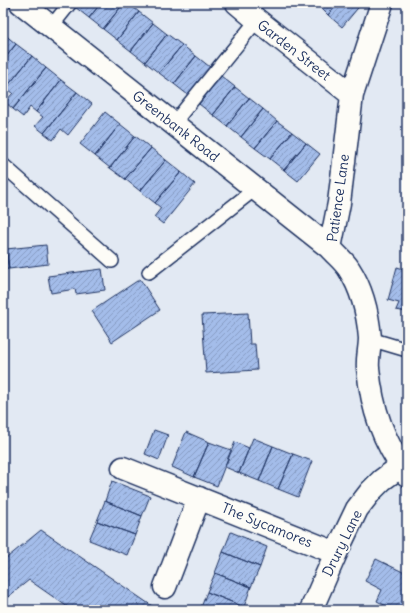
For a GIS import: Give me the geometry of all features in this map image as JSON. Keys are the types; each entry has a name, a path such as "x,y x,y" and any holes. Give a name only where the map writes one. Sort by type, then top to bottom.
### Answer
{"street":[{"name":"Greenbank Road","path":"21,3 330,248"},
{"name":"Garden Street","path":"237,3 256,20 352,95"},
{"name":"Patience Lane","path":"382,3 352,95 339,203 330,248 348,268 360,289 370,339 368,366 374,405 386,442 404,471"},
{"name":"The Sycamores","path":"123,468 336,553"},
{"name":"Drury Lane","path":"311,610 357,509 382,480 404,471"},
{"path":"165,587 199,498"}],"lane":[{"path":"51,27 70,3"},
{"path":"173,124 256,20"},
{"path":"3,164 112,261"},
{"path":"149,272 255,189"},
{"path":"370,339 407,350"}],"building":[{"path":"78,3 101,3 89,18 75,7"},
{"path":"101,3 124,3 103,29 89,18"},
{"path":"124,3 128,3 139,12 117,40 103,29"},
{"path":"316,3 339,3 328,15"},
{"path":"339,3 362,3 342,27 328,15"},
{"path":"139,12 153,23 131,51 117,40"},
{"path":"153,23 167,34 145,62 131,51"},
{"path":"3,33 16,44 3,61"},
{"path":"167,34 182,45 159,73 145,62"},
{"path":"16,44 32,56 6,88 3,85 3,61"},
{"path":"182,45 196,56 174,84 159,73"},
{"path":"32,56 46,68 13,109 5,102 13,93 6,88"},
{"path":"196,56 210,67 188,95 174,84"},
{"path":"46,68 61,80 36,112 30,107 23,117 13,109"},
{"path":"221,76 235,87 213,115 199,104"},
{"path":"61,80 77,92 44,133 35,126 43,117 36,112"},
{"path":"235,87 249,98 227,126 213,115"},
{"path":"77,92 92,104 68,135 61,129 53,140 44,133"},
{"path":"249,98 263,109 241,137 227,126"},
{"path":"263,109 277,121 255,148 241,137"},
{"path":"105,112 120,124 95,156 80,144"},
{"path":"277,121 292,132 270,159 255,148"},
{"path":"120,124 135,136 110,168 95,156"},
{"path":"292,132 306,143 284,170 270,159"},
{"path":"135,136 151,148 125,179 110,168"},
{"path":"306,143 320,154 298,181 284,170"},
{"path":"151,148 166,160 140,191 125,179"},
{"path":"166,160 181,172 155,203 140,191"},
{"path":"181,172 195,184 163,224 154,217 161,208 155,203"},
{"path":"46,245 48,264 9,269 6,249"},
{"path":"6,249 9,269 3,270 3,250"},
{"path":"397,267 407,270 407,312 396,310 399,303 388,300"},
{"path":"102,269 105,290 76,294 75,289 51,293 48,276"},
{"path":"140,279 160,310 112,342 92,311"},
{"path":"248,313 250,344 255,344 257,370 206,373 202,315"},
{"path":"154,430 168,435 159,460 145,454"},
{"path":"186,432 209,442 194,477 172,467"},
{"path":"253,438 273,446 259,481 239,473"},
{"path":"209,442 231,450 217,486 194,477"},
{"path":"235,442 249,448 239,473 225,467"},
{"path":"273,446 293,454 278,489 259,481"},
{"path":"293,454 312,461 298,497 278,489"},
{"path":"112,481 150,496 142,516 105,501"},
{"path":"105,501 142,516 135,535 97,521"},
{"path":"97,521 135,535 127,555 89,540"},
{"path":"41,530 158,610 72,610 29,580 3,601 3,561"},
{"path":"231,532 267,547 260,567 223,552"},
{"path":"223,552 260,567 251,587 215,573"},
{"path":"376,559 407,574 407,610 394,610 377,601 382,590 365,581"},
{"path":"215,573 251,587 244,607 207,592"},
{"path":"207,592 244,607 242,610 200,610"}]}
